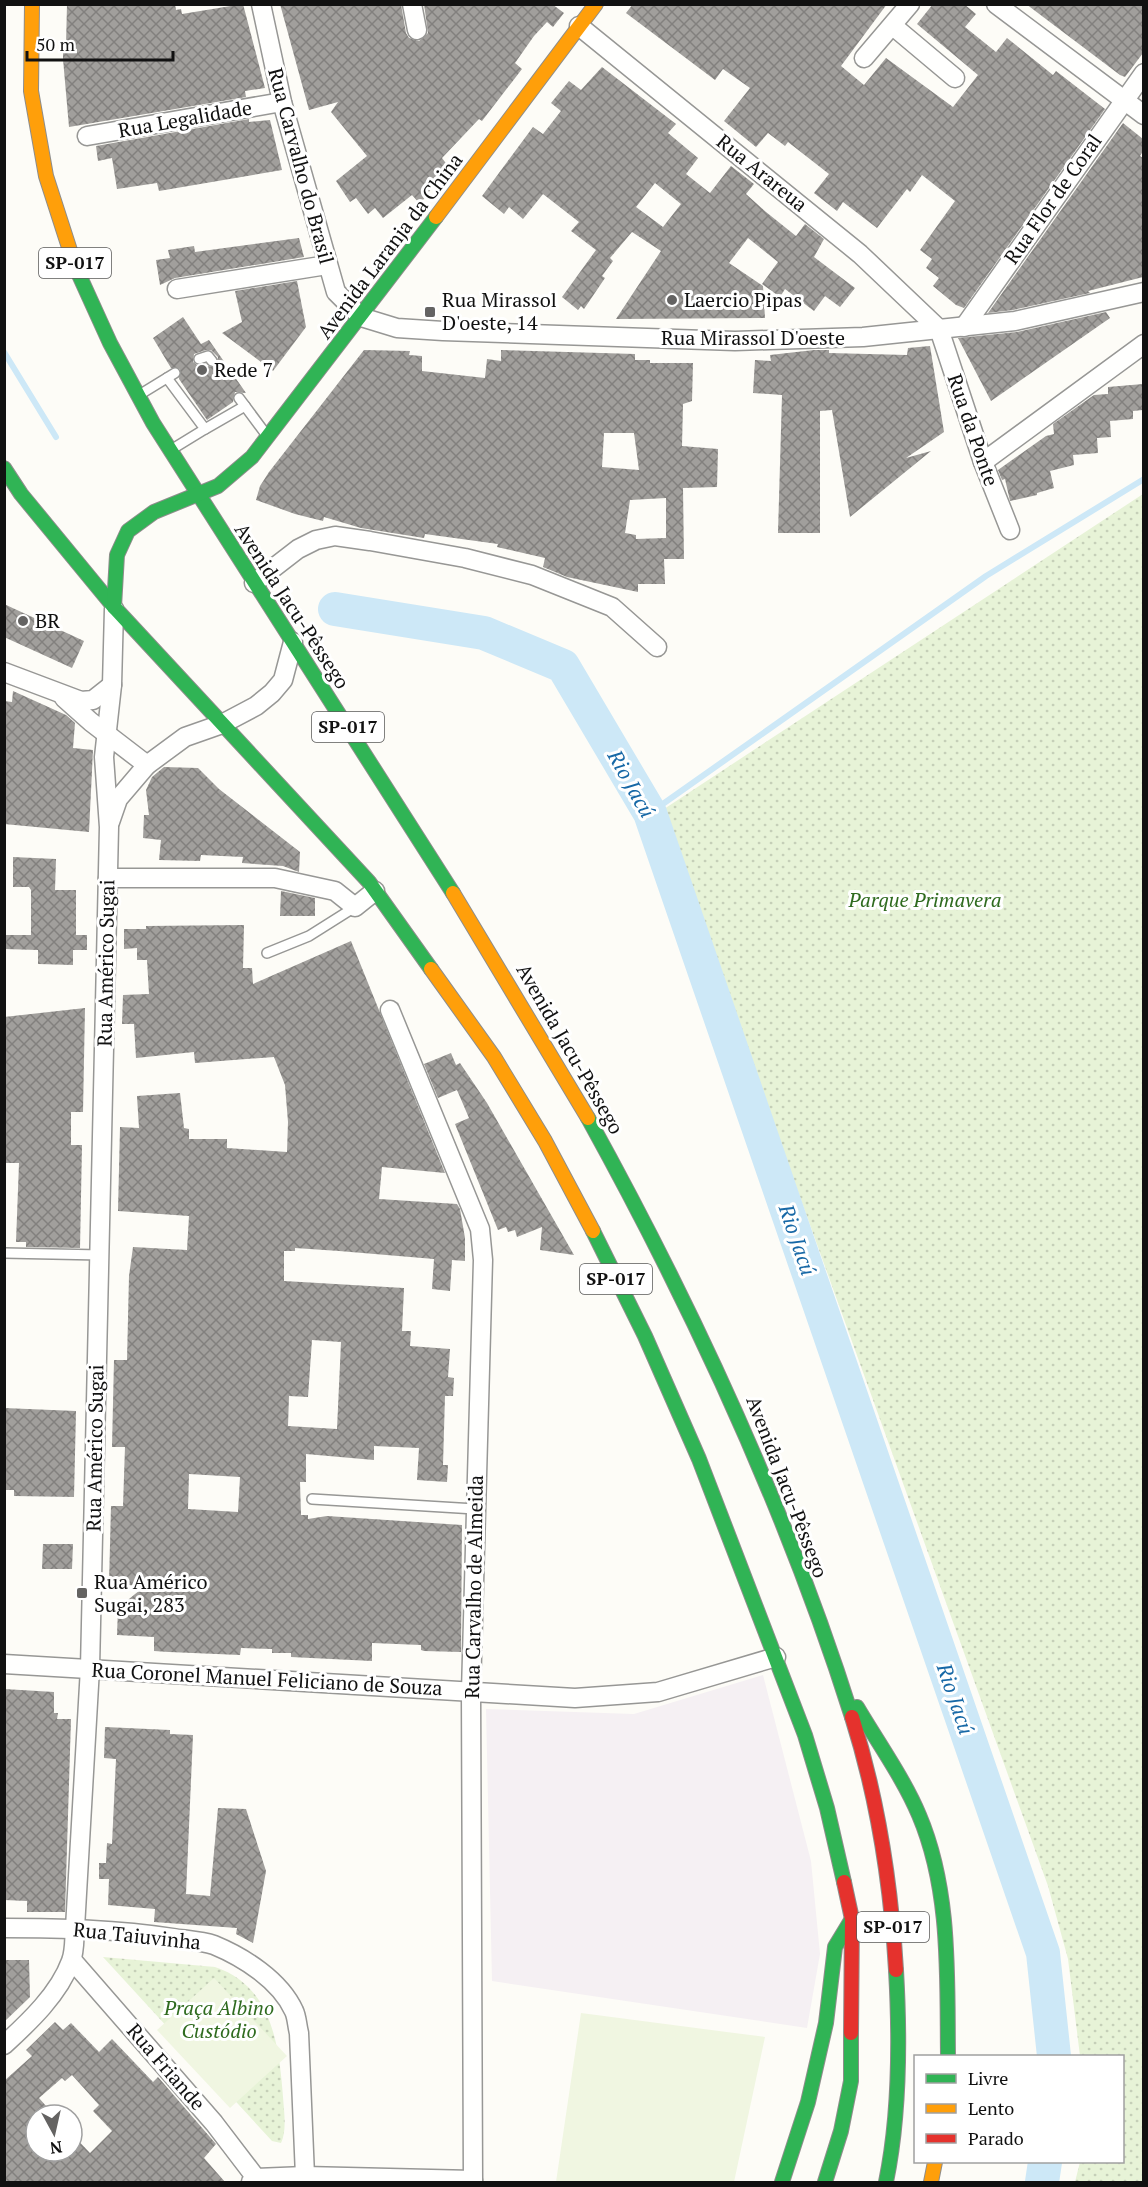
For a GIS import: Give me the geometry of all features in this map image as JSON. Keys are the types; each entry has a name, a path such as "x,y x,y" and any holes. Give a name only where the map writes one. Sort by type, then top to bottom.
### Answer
{"main road":[{"name":"Avenida Jacu-Pêssego","path":"32,4 28,36 33,119 47,184 84,289 136,396 490,949 585,1112 653,1240 736,1409 839,1677 872,1797 889,1882 896,1960 899,2045 886,2182"},
{"name":"Avenida Laranja da China","path":"200,496 245,464 269,438 597,4"},
{"name":"SP-017","path":"4,468 21,494 114,607 375,891 494,1057 545,1141 645,1336 699,1459 805,1736 827,1808 852,1919 850,2081 841,2131 825,2182"},
{"name":"Rua Américo Sugai","path":"114,607 114,570 128,528 148,513 200,496"},
{"path":"839,1677 919,1815 936,1873 947,1940 948,2055"},
{"path":"782,2182 808,2102 826,2023 835,1947 852,1919"},
{"path":"931,2182 935,2163"}],"street":[{"name":"Rua Carvalho do Brasil","path":"261,4 282,102 327,265 336,292 361,316"},
{"path":"412,4 417,30"},
{"path":"864,58 910,4"},
{"path":"996,4 1124,98 1143,115"},
{"name":"Rua Arareua","path":"579,26 860,254 939,329"},
{"path":"893,26 955,78"},
{"name":"Rua Flor de Coral","path":"963,327 1143,73"},
{"name":"Rua Legalidade","path":"87,136 282,102"},
{"path":"177,289 327,265"},
{"name":"Rua Mirassol D'oeste","path":"361,316 397,328 443,332 735,341 863,337 1015,321 1143,292"},
{"name":"Rua da Ponte","path":"939,329 983,462 1010,530"},
{"path":"983,462 1143,344"},
{"path":"254,583 298,549 316,540 335,536 370,541 487,563 532,575 612,607 657,647"},
{"name":"Rua Américo Sugai","path":"4,2045 28,2023 53,1993 72,1960 75,1928 90,1668 109,827 103,781 112,686 114,607"},
{"name":"Rua Américo Sugai","path":"109,827 118,799 147,765 185,737 222,724 256,706 272,693 283,680 292,642"},
{"path":"4,672 81,701 93,700 112,686"},
{"path":"61,694 147,765"},
{"path":"108,878 275,878 335,891 355,907 375,891"},
{"name":"Rua Carvalho de Almeida","path":"390,1010 480,1229 483,1260 471,1692 473,2181"},
{"name":"Rua Coronel Manuel Feliciano de Souza","path":"4,1664 575,1698 658,1692 776,1657"},
{"name":"Rua Taiuvinha","path":"4,1928 75,1928 157,1935 212,1944 243,1959 283,1994 294,2012 298,2033 305,2176"},
{"name":"Rua Friande","path":"72,1960 214,2123 253,2180"},
{"path":"253,2180 305,2176 473,2181"}],"lane":[{"path":"199,359 208,356 212,361"},
{"path":"136,396 171,376 205,429"},
{"path":"171,450 242,402 269,438"},
{"path":"267,953 309,936 355,907"},
{"path":"4,1253 101,1255"},
{"path":"312,1499 475,1509"}],"shaded area":[{"path":"763,1675 811,1861 820,1954 807,2028 492,1981 486,1709 634,1714"}],"green space":[{"name":"Parque Primavera","path":"1143,494 1144,2182 1075,2182 1080,2163 1124,2163 1124,2055 1080,2055 1068,1959 1048,1886 661,811"},
{"name":"Praça Albino Custódio","path":"103,1957 215,1967 234,1976 249,1988 261,2003 269,2020 279,2057 284,2115 284,2133 281,2143 272,2141"},
{"path":"214,1978 287,2056 230,2108 157,2030"},
{"path":"581,2013 765,2037 734,2182 556,2182"}],"building":[{"path":"67,4 175,4 176,10 181,9 182,14 243,4 265,88 245,91 246,97 69,127 63,59 63,45 66,45"},
{"path":"280,4 401,4 406,33 409,38 419,41 428,33 424,4 552,4 564,13 553,27 547,22 534,36 515,63 522,69 482,121 479,119 442,158 448,166 420,204 412,195 383,218 375,208 368,214 356,198 350,202 336,181 367,156 331,112 338,102 309,110"},
{"path":"633,4 887,4 841,66 864,85 886,58 953,107 978,75 917,24 933,4 964,4 976,14 965,27 996,52 1007,38 1053,75 1056,71 1105,109 964,308 956,305 933,286 939,278 926,268 932,259 920,250 955,201 922,175 910,192 907,189 877,228 843,202 837,211 814,193 829,174 788,142 785,146 768,133 756,147 724,121 750,88 723,69 715,80 626,13"},
{"path":"1026,4 1143,4 1143,53 1125,77 1120,75"},
{"path":"602,67 676,124 668,133 698,158 686,174 710,193 731,166 754,184 746,194 796,236 805,224 824,239 814,257 855,288 840,307 825,296 814,311 785,289 780,297 762,284 778,262 748,238 729,263 763,286 765,318 616,319 661,251 632,232 610,258 613,261 602,276 605,278 584,309 581,306 578,310 562,297 596,250 571,231 579,222 543,194 523,219 509,207 504,214 482,196 533,127 543,134 561,111 551,103 569,81 581,90","holes":["655,183 681,204 663,227 636,207"]},
{"path":"249,119 249,122 270,120 282,170 159,191 157,183 117,189 112,158 98,161 96,146"},
{"path":"1123,123 1143,139 1143,151 1140,156 1143,158 1143,277 1088,291 1090,293 1013,310 988,313"},
{"path":"299,238 304,257 175,278 160,285 156,260 170,258 168,250 194,246 195,252"},
{"path":"297,281 306,327 273,371 222,333 242,322 235,291"},
{"path":"1106,312 1110,318 991,401 958,338 1017,332"},
{"name":"Rede 7","path":"183,317 201,344 209,340 246,393 235,392 233,402 207,420 179,379 180,369 171,368 153,338","holes":["211,350 218,357 216,367 197,365 193,362 194,354"]},
{"path":"930,346 944,432 906,458 931,451 850,517 832,410 820,411 820,533 778,533 782,395 753,393 755,360 771,361 770,355 814,350 829,350 829,353 907,355 908,348"},
{"path":"364,350 410,351 409,355 422,356 422,371 485,378 487,359 501,361 501,350 635,354 635,360 650,360 650,363 693,363 692,401 683,404 682,446 718,449 717,487 683,488 684,559 664,559 665,584 638,584 638,592 567,577 543,567 545,558 497,547 498,544 425,534 424,538 361,528 324,517 323,521 295,514 256,500 260,486","holes":["604,433 634,433 639,470 602,467","666,498 666,538 636,539 636,535 625,533 630,500"]},
{"path":"1143,384 1143,410 1133,411 1133,419 1110,421 1111,437 1097,438 1098,453 1073,455 1074,465 1050,471 1054,488 1037,493 1037,495 1010,501 1005,479 1002,480 998,470 1046,436 1054,434 1053,424 1094,395 1108,394 1108,387"},
{"name":"BR","path":"4,604 84,641 72,668 4,637"},
{"path":"13,691 66,715 75,723 73,748 93,750 89,832 4,824 4,701 12,702"},
{"path":"164,767 198,768 219,789 300,852 299,872 283,866 242,863 243,857 201,855 200,861 159,860 161,840 143,838 144,815 149,815 146,790 152,777"},
{"path":"13,857 56,859 55,890 76,890 76,935 87,935 87,950 73,950 73,965 38,964 38,950 4,949 4,935 31,935 31,890 29,887 13,887"},
{"path":"281,891 315,898 315,916 280,916"},
{"path":"244,925 243,968 252,968 253,984 351,941 445,1173 382,1167 379,1199 457,1204 465,1238 465,1261 452,1260 450,1291 432,1289 434,1259 295,1248 295,1251 284,1251 284,1281 404,1288 402,1331 411,1331 410,1346 450,1349 448,1377 454,1378 453,1396 445,1396 443,1465 448,1465 447,1482 417,1480 419,1448 374,1446 374,1460 306,1454 306,1482 300,1482 301,1515 308,1515 308,1519 327,1516 462,1525 461,1652 424,1651 421,1650 421,1645 372,1643 372,1661 291,1657 291,1653 272,1653 272,1649 241,1648 240,1655 169,1652 154,1651 154,1637 117,1635 118,1608 145,1586 109,1584 111,1506 123,1506 125,1447 112,1447 114,1360 127,1360 129,1276 133,1247 187,1250 189,1216 118,1211 120,1127 139,1128 137,1096 180,1093 184,1128 189,1129 189,1139 227,1139 227,1148 287,1152 288,1122 285,1085 274,1057 195,1063 194,1052 136,1058 134,1024 122,1024 123,995 149,994 147,960 137,960 137,948 124,949 124,929 146,929 146,926","holes":["312,1340 341,1342 337,1429 288,1426 289,1396 308,1397","189,1474 240,1477 238,1512 188,1509"]},
{"path":"85,1008 83,1112 71,1112 71,1145 82,1145 80,1248 26,1247 26,1242 16,1242 19,1163 4,1163 4,1017"},
{"path":"451,1053 456,1065 460,1063 487,1103 574,1255 540,1250 542,1227 517,1237 515,1230 508,1232 506,1227 498,1230 455,1124 469,1118 457,1090 438,1098 424,1064"},
{"path":"4,1408 76,1411 74,1497 14,1496 14,1490 4,1490"},
{"path":"43,1544 73,1544 72,1569 42,1569"},
{"path":"4,1689 54,1692 54,1713 58,1713 57,1719 71,1719 65,1912 27,1912 27,1901 4,1900"},
{"path":"105,1727 170,1730 170,1734 193,1735 186,1894 210,1896 218,1808 246,1809 266,1871 253,1943 236,1934 237,1928 154,1922 155,1909 108,1905 109,1879 99,1879 99,1863 106,1863 107,1843 112,1844 116,1759 104,1758"},
{"path":"4,1960 29,1960 30,1997 4,2022"},
{"path":"55,2022 63,2030 71,2023 99,2052 112,2039 153,2082 158,2077 216,2144 204,2158 225,2182 4,2182 4,2081 32,2056 26,2050"}],"waterway":[{"path":"4,352 56,437"},
{"path":"650,813 986,576 1144,479"},
{"name":"Rio Jacú","path":"335,609 484,633 563,666 650,813 1043,1953 1054,2055"},
{"name":"Rio Jacú","path":"1042,2182 1045,2163"}],"traffic: fast":[{"path":"114,607 117,555 128,531 154,512 218,486 252,457 436,217"},
{"path":"75,266 110,343 153,423 453,893"},
{"path":"4,468 21,494 114,607 369,882 431,969"},
{"path":"588,1118 665,1263 735,1411 798,1562 852,1717"},
{"path":"593,1231 645,1336 699,1459 805,1735 827,1808 844,1882"},
{"path":"857,1707 906,1788 919,1815 937,1873 947,1964 948,2055"},
{"path":"782,2182 808,2102 826,2023 835,1947 852,1919"},
{"path":"886,2182 894,2130 898,2076 896,1970"},
{"path":"825,2182 841,2131 851,2081 851,2033"}],"traffic: slow":[{"path":"32,4 31,91 46,176 75,266"},
{"path":"436,217 596,4"},
{"path":"453,893 588,1118"},
{"path":"431,969 494,1057 545,1141 593,1231"},
{"path":"931,2182 935,2163"}],"traffic: jam":[{"path":"852,1717 869,1779 882,1842 891,1906 896,1970"},
{"path":"844,1882 852,1919 851,2033"}],"place":[{"name":"Laercio Pipas","path":"672,300"},
{"name":"Rua Mirassol D'oeste, 14","path":"430,312"},
{"name":"Rede 7","path":"202,370"},
{"name":"BR","path":"23,621"},
{"name":"Rua Américo Sugai, 283","path":"82,1593"}]}
